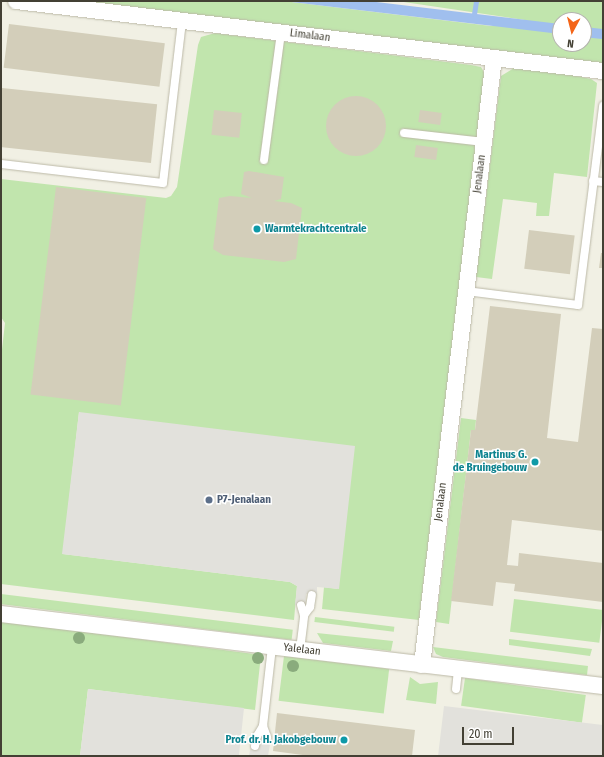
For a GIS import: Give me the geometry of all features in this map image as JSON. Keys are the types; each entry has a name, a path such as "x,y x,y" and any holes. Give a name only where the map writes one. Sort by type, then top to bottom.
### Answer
{"street":[{"name":"Limalaan","path":"16,1 603,70"},
{"name":"Jenalaan","path":"422,664 494,58"},
{"name":"Yalelaan","path":"1,614 603,686"}],"lane":[{"path":"1,164 163,183 182,21"},
{"path":"264,160 281,33"},
{"path":"466,291 578,305 603,106"},
{"path":"404,133 484,142"},
{"path":"593,181 603,182"},
{"path":"304,615 310,607 312,595"},
{"path":"300,650 304,615 301,605"},
{"path":"266,737 263,726 272,647"},
{"path":"456,690 458,669"},
{"path":"255,746 257,736 263,726"}],"green space":[{"path":"82,1 283,1 491,26 525,20 397,1 603,1 603,65"},
{"path":"215,33 471,65 481,67 485,74 419,620 322,609 324,587 338,589 79,412 63,554 290,582 297,586 294,620 1,584 1,358 5,323 1,317 1,179 166,198 171,196 177,187 198,45 201,37"},
{"path":"514,68 567,74 591,79 597,83 587,177 554,173 549,216 536,216 537,203 503,199 492,279 476,277 501,76"},
{"path":"461,418 476,420 475,430 471,430 449,624 436,622"},
{"path":"1,594 293,630 292,640 1,604"},
{"path":"514,599 603,610 599,643 510,632"},
{"path":"315,617 394,627 394,632 314,622"},
{"path":"1,621 261,655 255,710 88,689 80,756 1,756"},
{"path":"317,633 393,641 391,651 323,643"},
{"path":"509,639 592,649 590,656 509,645"},
{"path":"433,647 588,666 587,675 443,657 436,654"},
{"path":"284,656 389,669 384,714 279,701"},
{"path":"410,677 420,684 438,682 436,704 406,700"},
{"path":"465,678 586,695 582,723 461,706"}],"shaded area":[{"name":"P7-Jenalaan","path":"79,412 355,446 339,589 317,587 317,595 306,594 305,606 295,605 297,586 290,582 62,554"},
{"path":"88,689 244,708 239,755 245,756 80,756"},
{"path":"444,706 603,725 603,756 438,756"},
{"path":"261,737 271,738 268,756 249,756 251,745 259,746"}],"water":[{"path":"283,1 368,1 552,23 552,33"},
{"path":"592,28 603,29 602,39 592,38"}],"building":[{"path":"9,24 165,43 159,87 4,68"},
{"path":"2,88 157,104 151,163 1,147"},
{"path":"356,96 373,101 381,109 386,126 381,143 373,151 356,156 339,151 331,143 326,126 331,109 339,101"},
{"path":"214,110 242,113 239,138 211,135"},
{"path":"420,110 442,113 440,125 418,122"},
{"path":"416,145 438,148 436,160 414,157"},
{"name":"Warmtekrachtcentrale","path":"249,171 284,177 281,199 274,201 291,203 302,208 296,259 284,262 223,255 213,249 219,198 230,196 252,198 241,194 244,172"},
{"path":"56,187 146,198 121,406 31,394"},
{"path":"529,230 575,236 570,274 524,269"},
{"path":"601,253 603,253 603,268 599,268"},
{"name":"Martinus G. de Bruingebouw","path":"490,306 561,314 547,438 578,442 592,328 603,329 603,531 512,520 507,565 518,566 519,553 603,563 603,602 514,591 515,584 496,582 493,606 451,601 471,430 475,430"},
{"name":"Prof. dr. H. Jakobgebouw","path":"277,713 415,730 412,756 310,756 273,751"}],"waterway":[{"path":"474,14 476,1"}],"place":[{"name":"Warmtekrachtcentrale","path":"257,229"},
{"name":"Martinus G. de Bruingebouw","path":"535,462"},
{"name":"P7-Jenalaan","path":"209,500"},
{"name":"Prof. dr. H. Jakobgebouw","path":"344,740"}]}
